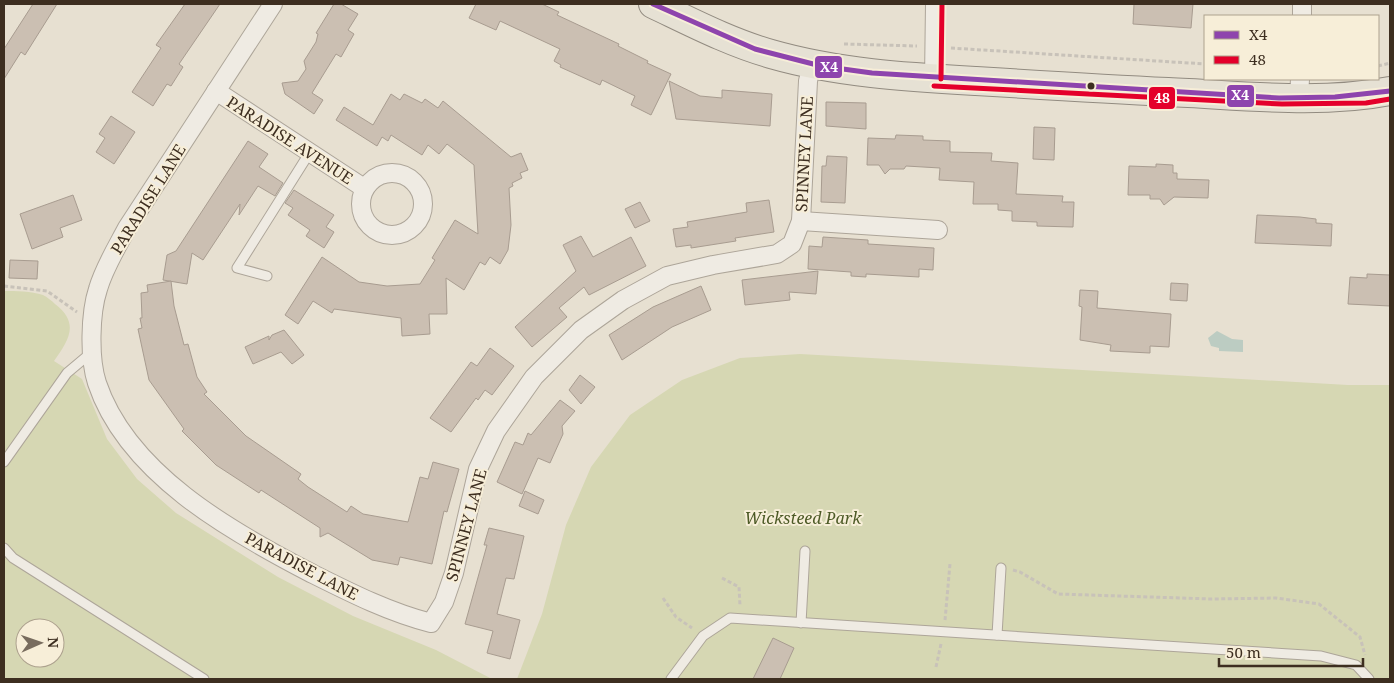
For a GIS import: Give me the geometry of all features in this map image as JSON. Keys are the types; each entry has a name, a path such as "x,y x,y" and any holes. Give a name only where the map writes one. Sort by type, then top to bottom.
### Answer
{"main road":[{"path":"653,4 731,41 812,64 934,79 1300,88 1366,96 1390,91"}],"street":[{"name":"PARADISE LANE","path":"273,4 127,228 98,290 92,322 92,352 96,382 116,423 137,451 176,488 219,521 269,551 401,616 431,623"},
{"path":"934,79 935,4"},
{"name":"SPINNEY LANE","path":"431,623 444,602 454,573 478,469 496,431 534,377 582,330 623,300 666,276 713,265 777,254 792,244 801,220 808,81 812,64"},
{"name":"PARADISE AVENUE","path":"216,91 364,188"},
{"path":"801,220 938,230"}],"lane":[{"path":"267,276 237,268 310,152"},
{"path":"4,462 67,373 92,352"},
{"path":"4,548 12,558 204,679"},
{"path":"801,623 805,551"},
{"path":"997,635 1001,568"},
{"path":"671,679 703,636 730,618 1321,656 1356,665 1369,679"}],"path":[{"path":"836,43 925,46"},
{"path":"944,47 1204,64"},
{"path":"4,286 47,292 92,322"},
{"path":"936,667 944,632 950,564"},
{"path":"1001,568 1020,572 1058,594 1212,599 1276,598 1319,604 1360,637 1367,662"},
{"path":"722,578 739,587 740,619"},
{"path":"663,598 676,617 703,636"}],"green space":[{"path":"4,291 29,292 43,295 63,311 68,318 70,332 68,339 54,361 82,379 107,439 137,479 176,513 278,577 353,616 436,650 492,679 4,679"},
{"name":"Wicksteed Park","path":"800,354 1348,385 1390,385 1390,679 517,679 542,614 566,525 591,467 630,415 682,380 740,358"}],"shaded area":[{"path":"1217,331 1232,339 1243,340 1243,352 1219,351 1219,348 1211,346 1208,338"}],"building":[{"path":"33,4 57,4 25,55 21,52 4,79 4,49"},
{"path":"185,4 220,4 179,64 183,67 171,86 167,84 153,106 132,92 161,48 156,45"},
{"path":"334,4 341,4 358,14 348,30 354,34 341,57 336,54 312,93 323,100 314,114 285,94 282,83 298,81 306,69 304,61 316,42 318,34 316,33"},
{"path":"476,4 542,4 559,12 557,15 619,44 618,46 648,61 647,63 671,74 651,115 631,105 635,96 602,80 600,85 560,67 561,65 554,61 560,49 500,21 496,30 469,18"},
{"path":"1134,4 1193,4 1191,28 1133,24"},
{"path":"669,81 700,96 722,98 722,90 772,94 770,126 676,119"},
{"path":"391,94 400,100 404,94 422,103 425,99 438,108 443,101 511,157 521,153 528,170 520,173 522,178 512,183 513,186 509,188 511,225 508,250 500,264 490,257 485,265 480,262 464,290 446,278 447,314 429,314 430,334 402,336 401,318 334,309 332,313 313,301 298,324 285,315 322,257 359,282 387,286 420,284 435,260 432,258 455,220 478,234 474,165 447,144 439,154 428,145 422,155 391,135 388,141 382,137 377,146 336,120 344,107 373,125"},
{"path":"826,102 866,103 866,129 826,126"},
{"path":"111,116 135,132 114,164 96,152 105,138 99,134"},
{"path":"1034,127 1055,128 1054,160 1033,159"},
{"path":"896,135 923,136 923,140 950,141 950,152 992,153 991,161 1018,163 1016,194 1063,196 1062,202 1074,202 1073,227 1037,226 1037,222 1012,221 1012,211 998,210 998,204 973,204 974,182 939,180 940,168 906,166 904,169 890,169 885,174 879,165 867,165 868,138 895,139"},
{"path":"248,141 268,154 259,167 283,183 275,196 258,186 239,215 240,204 203,260 192,253 187,284 163,280 167,255 176,251"},
{"path":"827,156 847,157 845,203 821,202 822,166 826,166"},
{"path":"1156,164 1173,165 1173,173 1177,173 1177,179 1209,180 1208,198 1174,197 1164,205 1160,199 1150,199 1150,195 1128,195 1129,166 1156,167"},
{"path":"294,190 334,215 326,227 334,232 324,248 306,236 310,230 288,215 293,208 285,203"},
{"path":"73,195 82,220 60,228 63,237 32,249 20,214"},
{"path":"769,200 774,232 735,238 736,241 691,248 691,245 676,247 673,229 688,227 687,222 747,212 746,203"},
{"path":"640,202 650,221 635,228 625,209"},
{"path":"1257,215 1300,217 1316,219 1316,223 1332,224 1331,246 1255,243"},
{"path":"581,236 593,257 631,237 646,266 589,295 584,287 559,308 567,317 532,347 515,327 576,271 563,245"},
{"path":"823,237 868,240 868,244 934,248 933,270 919,269 919,277 866,274 866,277 851,276 851,272 808,269 809,246 822,247"},
{"path":"10,260 38,261 37,279 9,278"},
{"path":"818,271 816,294 789,292 790,300 745,305 742,280"},
{"path":"1367,274 1390,275 1390,306 1348,304 1350,277 1367,278"},
{"path":"171,281 174,306 184,345 188,344 197,377 207,392 204,394 246,436 301,474 298,479 308,487 347,512 351,506 363,514 408,522 420,477 428,479 433,462 459,469 447,512 444,511 432,564 400,557 398,565 372,560 328,533 320,537 320,528 261,490 259,493 216,465 182,431 184,429 149,380 138,329 142,328 140,318 142,318 141,293 148,292 147,285"},
{"path":"1171,283 1188,284 1187,301 1170,300"},
{"path":"701,286 711,310 672,327 622,360 609,335 653,307"},
{"path":"1080,290 1098,291 1097,308 1171,314 1169,347 1150,346 1150,353 1110,351 1111,345 1080,340 1082,307 1079,306"},
{"path":"284,330 304,355 292,364 281,352 253,364 245,347 269,336 269,340 272,335"},
{"path":"490,348 514,366 492,395 485,390 478,400 476,398 451,432 430,418 471,362 477,366"},
{"path":"580,375 595,387 581,404 569,390"},
{"path":"560,400 575,411 562,426 563,434 550,463 538,458 522,494 497,482 515,442 523,445 528,433 531,435"},
{"path":"525,491 544,500 538,514 519,506"},
{"path":"489,528 524,536 514,579 506,578 497,614 520,620 510,659 487,653 493,631 465,624 487,545 484,545"},
{"path":"773,638 794,648 780,679 753,679"}],"transit line":[{"name":"X4","path":"653,4 755,49 821,66 872,73 1279,98 1335,97 1390,91"},
{"name":"48","path":"941,79 942,4"},
{"name":"48","path":"934,86 1282,104 1366,103 1390,99"}]}
